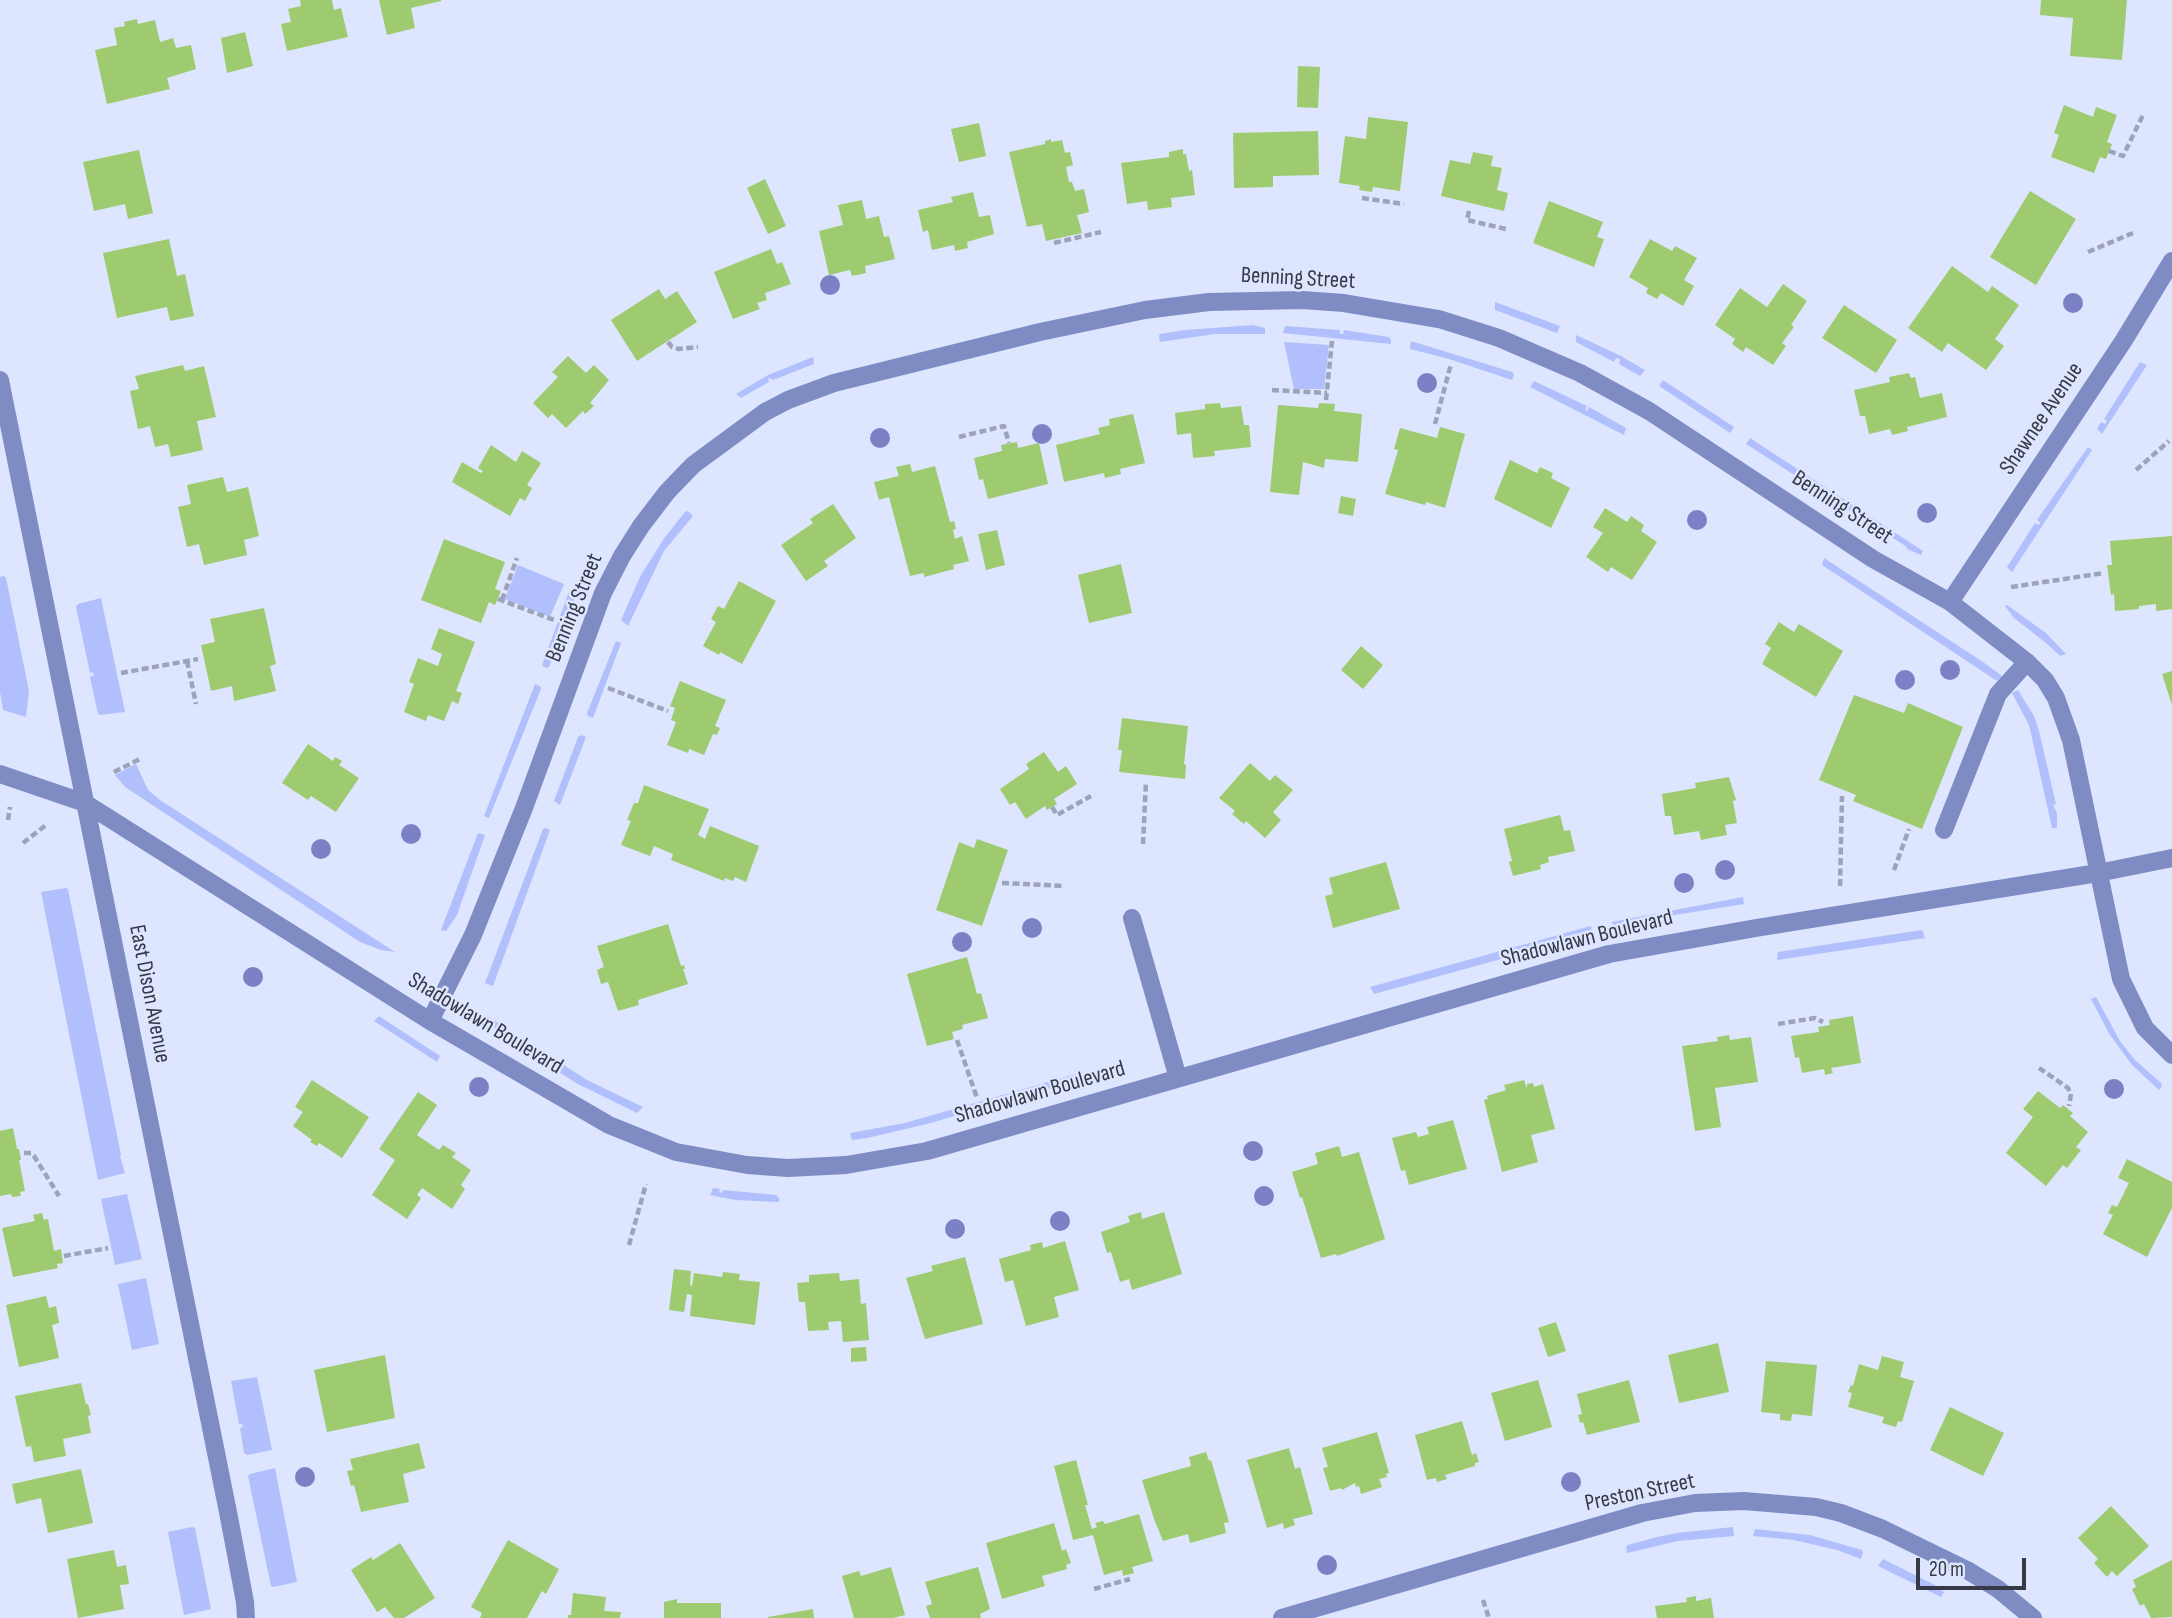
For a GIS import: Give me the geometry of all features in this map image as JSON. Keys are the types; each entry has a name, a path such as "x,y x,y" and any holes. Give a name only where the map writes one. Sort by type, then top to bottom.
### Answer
{"street":[{"name":"Shawnee Avenue","path":"1950,602 2124,340 2172,261"},
{"name":"Benning Street","path":"430,1021 473,935 524,808 603,593 622,556 667,492 693,465 765,412 788,400 834,383 1040,332 1145,310 1197,303 1302,300 1344,303 1427,317 1499,338 1580,373 1649,411 1873,559 1950,602 2027,662 2045,680 2064,717 2076,762 2120,979 2145,1028 2172,1055"},
{"name":"East Dison Avenue","path":"0,380 246,1602 246,1618"},
{"path":"1944,830 1998,695 2027,662"},
{"name":"Shadowlawn Boulevard","path":"0,774 85,803 430,1021 608,1125 676,1152 747,1165 812,1167 902,1157 1609,954 2098,873 2172,858"},
{"path":"1132,918 1178,1078"},
{"name":"Preston Street","path":"1282,1618 1642,1513 1695,1503 1744,1501 1816,1507 1841,1513 1883,1530 1967,1570 1998,1589 2033,1618"}],"path":[{"path":"2109,151 2123,156 2143,115"},
{"path":"1362,198 1404,204"},
{"path":"1469,211 1467,220 1506,229"},
{"path":"1054,243 1101,232"},
{"path":"2088,252 2133,233"},
{"path":"1326,400 1332,341"},
{"path":"668,342 679,349 698,347"},
{"path":"1435,424 1451,364"},
{"path":"1272,390 1327,393"},
{"path":"959,437 1004,426 1009,443"},
{"path":"2136,470 2169,441"},
{"path":"517,558 500,599 554,620"},
{"path":"2011,587 2104,573"},
{"path":"121,673 198,659"},
{"path":"187,661 196,704"},
{"path":"608,688 668,711"},
{"path":"114,772 140,759"},
{"path":"1143,844 1146,781"},
{"path":"1052,807 1057,815 1091,796"},
{"path":"1840,889 1842,796"},
{"path":"23,843 46,825"},
{"path":"1894,870 1909,829"},
{"path":"1002,883 1064,886"},
{"path":"1778,1024 1815,1018 1823,1022"},
{"path":"957,1040 977,1098"},
{"path":"2039,1068 2068,1088 2071,1094 2069,1106"},
{"path":"23,1153 31,1153 34,1156 58,1196"},
{"path":"629,1245 646,1184"},
{"path":"64,1256 108,1248"},
{"path":"1094,1589 1130,1579"},
{"path":"1483,1600 1489,1618"}],"shaded area":[{"path":"1495,302 1560,326 1557,333 1495,310"},
{"path":"1253,325 1265,328 1265,334 1215,334 1160,342 1159,336 1185,330"},
{"path":"1285,326 1340,330 1340,334 1343,334 1344,330 1389,337 1391,344 1283,333"},
{"path":"1576,335 1645,370 1640,376 1619,364 1620,359 1616,358 1614,362 1576,342"},
{"path":"1411,341 1512,372 1512,380 1410,349"},
{"path":"1284,342 1329,345 1324,389 1294,389"},
{"path":"813,357 814,364 773,380 770,378 769,382 741,398 736,394 768,375"},
{"path":"2140,362 2147,365 2102,434 2097,429 2101,422 2105,424 2107,421 2104,419"},
{"path":"1663,380 1734,427 1730,433 1659,386"},
{"path":"1534,381 1587,406 1585,410 1589,407 1626,428 1624,435 1530,387"},
{"path":"1750,438 1923,551 1921,555 1907,549 1746,444"},
{"path":"2088,447 2092,450 2012,572 2007,567 2035,523 2039,525 2037,520"},
{"path":"688,511 693,516 664,551 628,626 621,620 641,575 665,537"},
{"path":"1824,558 2002,676 1997,681 1822,565"},
{"path":"518,565 564,584 550,617 505,599"},
{"path":"4,576 29,691 26,717 3,710 0,692 0,577"},
{"path":"570,589 576,595 549,667 546,668 542,665"},
{"path":"101,598 125,712 100,715 90,677 94,675 93,672 90,673 76,607 78,604"},
{"path":"2005,606 2046,633 2066,654 2060,656 2014,618"},
{"path":"616,641 621,643 593,718 587,713"},
{"path":"535,684 541,689 489,818 484,816"},
{"path":"2018,690 2034,716 2039,731 2056,804 2053,805 2057,813 2057,828 2052,828 2029,725 2012,693"},
{"path":"581,735 586,737 560,805 554,801"},
{"path":"136,764 148,790 160,800 395,952 360,942 125,787 115,775"},
{"path":"543,829 550,830 493,986 485,983"},
{"path":"478,833 485,835 457,915 446,931 441,930"},
{"path":"66,888 125,1173 98,1180 41,892"},
{"path":"1743,897 1744,904 1662,917 1614,929 1612,922"},
{"path":"1591,926 1592,934 1374,994 1370,987"},
{"path":"1922,930 1925,938 1777,960 1778,952"},
{"path":"2096,997 2120,1041 2135,1060 2161,1083 2159,1090 2132,1065 2110,1035 2091,999"},
{"path":"486,1015 587,1080 643,1107 637,1113 576,1083 505,1037 493,1027"},
{"path":"379,1016 440,1056 437,1062 374,1021"},
{"path":"1076,1074 1079,1077 1072,1082 986,1107 985,1103 982,1108 927,1124 867,1138 852,1140 851,1137 850,1133 905,1123"},
{"path":"713,1188 720,1189 719,1192 722,1193 723,1190 776,1195 779,1202 735,1200 710,1195"},
{"path":"127,1194 142,1259 115,1265 101,1199"},
{"path":"146,1278 159,1344 132,1350 118,1284"},
{"path":"257,1377 272,1450 247,1455 244,1453 240,1428 243,1427 239,1424 231,1381"},
{"path":"275,1468 297,1582 273,1587 248,1476"},
{"path":"1733,1527 1734,1536 1678,1541 1627,1553 1628,1545 1657,1537"},
{"path":"195,1528 211,1609 184,1615 168,1532"},
{"path":"1755,1529 1810,1535 1862,1550 1863,1553 1861,1559 1837,1550 1794,1540 1753,1536"},
{"path":"1883,1559 1944,1592 1941,1597 1878,1566"}],"building":[{"path":"300,0 332,0 334,10 341,8 348,37 287,51 281,24 291,22 288,9 301,6"},
{"path":"379,0 441,1 411,8 415,28 387,35"},
{"path":"2041,0 2127,0 2122,60 2070,56 2073,18 2040,15"},
{"path":"137,19 138,24 155,20 160,42 173,38 176,48 191,45 196,69 167,78 170,89 107,104 95,50 117,45 114,28 125,26 124,22"},
{"path":"245,32 253,66 227,73 221,38"},
{"path":"1298,66 1320,67 1318,108 1297,107"},
{"path":"2064,105 2093,117 2096,107 2117,115 2107,142 2112,144 2106,159 2100,157 2094,173 2051,157 2059,135 2054,133"},
{"path":"1368,117 1408,122 1400,191 1373,187 1372,192 1359,190 1360,186 1339,183 1345,136 1366,139"},
{"path":"979,123 986,156 959,162 951,129"},
{"path":"1318,131 1319,175 1273,176 1273,187 1234,188 1233,133"},
{"path":"1051,139 1051,142 1062,140 1065,153 1070,152 1073,165 1066,167 1069,182 1072,182 1075,191 1084,189 1089,212 1077,215 1082,233 1046,241 1042,224 1027,227 1009,152 1045,144 1045,141"},
{"path":"1183,149 1189,171 1192,170 1195,195 1171,198 1172,207 1148,210 1147,201 1127,204 1121,163 1169,157 1169,152"},
{"path":"139,150 153,213 128,219 125,204 94,211 83,162"},
{"path":"1473,152 1493,156 1491,166 1502,168 1497,190 1508,193 1504,211 1441,196 1450,160 1470,164"},
{"path":"765,179 786,226 768,234 747,188"},
{"path":"2030,191 2076,219 2036,285 1990,257"},
{"path":"973,192 979,217 990,215 994,234 967,242 968,248 955,251 954,245 932,250 928,230 923,232 918,210 953,202 951,197"},
{"path":"862,200 866,219 879,216 884,237 889,236 895,259 865,266 866,273 852,276 850,270 829,275 819,231 843,225 838,205"},
{"path":"1549,201 1603,222 1597,237 1604,239 1594,267 1533,243"},
{"path":"169,239 177,276 185,274 194,316 170,321 167,307 117,318 103,253"},
{"path":"1650,239 1672,251 1675,246 1697,258 1684,280 1694,286 1683,306 1661,293 1657,299 1646,293 1648,288 1629,277"},
{"path":"771,249 777,264 782,262 791,284 765,293 767,300 757,303 760,309 733,319 714,272"},
{"path":"1952,266 1988,292 1992,286 2019,305 1995,339 2004,346 1986,370 1948,343 1942,352 1908,328"},
{"path":"1783,284 1807,301 1791,325 1794,327 1782,343 1786,346 1773,365 1746,347 1743,352 1732,344 1735,339 1715,325 1740,288 1767,307"},
{"path":"659,289 665,299 677,291 697,322 637,361 611,320"},
{"path":"1844,305 1897,340 1876,373 1822,338"},
{"path":"568,356 586,373 594,365 609,380 590,403 594,406 585,414 583,411 566,428 552,414 548,418 533,403 558,377 552,372"},
{"path":"183,365 185,371 204,366 216,417 197,421 203,450 171,457 168,444 155,447 150,426 138,429 130,391 139,389 135,376"},
{"path":"1909,373 1911,378 1915,377 1920,398 1942,393 1947,417 1907,427 1908,431 1892,435 1890,429 1869,434 1865,416 1860,416 1854,390 1890,382 1889,377"},
{"path":"1220,403 1221,408 1241,406 1244,425 1249,425 1251,447 1214,451 1215,456 1193,458 1191,433 1177,435 1175,413 1205,409 1205,404"},
{"path":"1319,403 1335,404 1334,411 1362,414 1358,462 1325,459 1324,468 1303,462 1299,495 1270,492 1278,405 1318,408"},
{"path":"1133,414 1145,463 1120,469 1121,474 1105,478 1104,473 1064,482 1056,445 1100,434 1098,428 1110,425 1109,419"},
{"path":"1440,427 1465,434 1445,508 1385,494 1398,450 1394,449 1400,428 1437,438"},
{"path":"1017,442 1018,448 1039,443 1048,484 988,499 983,479 979,480 974,458 1002,451 1001,445"},
{"path":"491,445 516,462 522,451 541,463 527,485 532,488 525,501 520,498 510,516 452,482 462,462 481,473 483,471 478,468"},
{"path":"1510,460 1537,473 1540,467 1553,473 1551,478 1570,488 1551,528 1494,499"},
{"path":"910,464 912,472 935,466 950,522 954,521 955,539 962,536 969,561 953,565 954,569 924,577 924,573 910,576 889,497 879,500 874,482 899,476 896,467"},
{"path":"223,477 227,492 248,487 259,536 244,540 247,555 204,565 199,544 187,547 178,507 191,504 187,485"},
{"path":"1341,496 1356,499 1353,516 1338,513"},
{"path":"833,504 856,538 824,561 828,566 806,581 781,545 813,523 810,519"},
{"path":"1605,508 1627,522 1631,516 1644,525 1641,531 1657,542 1632,580 1611,567 1608,572 1586,557 1603,533 1593,527"},
{"path":"997,530 1005,565 986,570 978,534"},
{"path":"2172,536 2172,609 2156,611 2156,604 2115,611 2107,565 2112,565 2110,541"},
{"path":"444,539 505,562 495,589 501,591 495,605 489,602 481,623 421,600"},
{"path":"1121,564 1132,613 1089,623 1078,575"},
{"path":"739,581 776,601 742,664 703,646 716,622 711,619 718,606 724,609"},
{"path":"264,608 276,664 270,666 276,691 234,701 232,686 211,691 201,645 215,642 210,619"},
{"path":"1779,622 1794,632 1799,624 1843,651 1816,697 1762,664 1771,648 1765,644"},
{"path":"439,628 475,642 456,691 462,693 458,704 452,701 444,721 428,715 426,721 404,712 414,684 409,682 418,658 438,666 442,654 431,649"},
{"path":"1361,646 1383,665 1363,689 1341,670"},
{"path":"2172,671 2172,705 2162,674"},
{"path":"680,681 726,700 715,726 720,728 717,735 713,734 704,755 689,749 688,753 667,745 676,722 671,720 675,708 670,706"},
{"path":"1854,695 1904,713 1908,703 1963,727 1922,829 1853,801 1856,795 1819,780"},
{"path":"1122,718 1188,726 1185,779 1119,772 1122,750 1118,750"},
{"path":"308,744 333,761 335,757 342,761 339,765 359,778 336,812 311,796 308,800 282,783"},
{"path":"1044,752 1058,772 1066,766 1077,784 1054,799 1057,804 1047,810 1045,806 1026,819 1015,802 1010,805 1000,789 1029,769 1026,764"},
{"path":"1250,763 1270,781 1275,775 1293,790 1273,812 1281,820 1265,838 1246,821 1244,824 1232,814 1235,811 1219,798"},
{"path":"1729,777 1736,800 1733,801 1737,823 1725,825 1727,835 1701,840 1699,831 1674,835 1671,816 1665,816 1662,794 1696,788 1695,783"},
{"path":"644,785 709,809 698,835 705,839 710,826 759,846 746,882 735,877 733,881 725,878 724,881 671,860 673,854 654,846 650,856 621,845 631,821 627,820 634,803 638,803"},
{"path":"1560,815 1564,831 1570,830 1575,851 1548,857 1549,862 1540,865 1541,869 1513,876 1504,829"},
{"path":"977,839 1008,850 982,926 936,910 959,842 974,848"},
{"path":"1386,862 1400,909 1333,928 1325,896 1333,894 1329,878"},
{"path":"668,924 681,966 684,965 688,984 638,1000 639,1005 618,1011 608,982 601,984 597,970 604,967 597,946"},
{"path":"967,957 977,994 981,993 988,1018 962,1025 963,1029 952,1032 954,1039 927,1046 907,974"},
{"path":"1853,1016 1861,1063 1831,1068 1833,1073 1825,1075 1824,1069 1802,1073 1799,1057 1795,1058 1791,1036 1819,1032 1818,1027 1830,1025 1829,1020"},
{"path":"1729,1035 1730,1040 1751,1037 1758,1082 1715,1088 1721,1127 1695,1131 1682,1046 1718,1041 1717,1037"},
{"path":"312,1080 369,1117 342,1158 319,1143 317,1146 310,1142 312,1140 293,1126 303,1112 295,1107"},
{"path":"1524,1080 1527,1089 1527,1084 1533,1083 1534,1087 1543,1084 1555,1129 1531,1135 1538,1162 1502,1172 1484,1100 1488,1099 1487,1096 1506,1090 1504,1085"},
{"path":"2038,1091 2060,1108 2063,1105 2073,1113 2070,1116 2088,1132 2076,1147 2081,1150 2067,1168 2063,1165 2046,1186 2006,1153 2033,1117 2023,1109"},
{"path":"418,1092 437,1105 417,1135 439,1150 443,1145 456,1153 452,1157 471,1170 461,1185 465,1189 452,1209 422,1188 417,1195 421,1198 407,1219 372,1195 395,1160 379,1149"},
{"path":"1453,1120 1467,1169 1409,1185 1405,1170 1401,1171 1392,1138 1416,1132 1418,1137 1429,1134 1427,1127"},
{"path":"13,1128 25,1191 20,1192 21,1196 0,1196 0,1131"},
{"path":"1339,1146 1342,1157 1359,1152 1385,1239 1337,1256 1336,1254 1321,1258 1292,1172 1318,1164 1315,1153"},
{"path":"2127,1159 2172,1182 2172,1208 2147,1257 2103,1234 2113,1215 2108,1213 2112,1205 2117,1207 2129,1183 2118,1178"},
{"path":"1141,1212 1142,1219 1164,1212 1182,1274 1132,1290 1129,1279 1120,1282 1111,1252 1107,1253 1101,1232 1130,1222 1128,1216"},
{"path":"42,1213 44,1220 48,1219 54,1251 61,1249 63,1263 57,1264 58,1268 13,1277 2,1228 35,1221 33,1215"},
{"path":"1065,1241 1079,1290 1054,1297 1059,1317 1026,1326 1013,1280 1005,1282 999,1259 1031,1250 1030,1245 1042,1242 1043,1248"},
{"path":"965,1257 983,1324 925,1339 906,1278 933,1271 931,1266"},
{"path":"674,1269 691,1271 692,1286 694,1273 722,1277 723,1272 740,1274 739,1280 760,1282 755,1325 690,1316 692,1295 687,1294 684,1312 669,1310"},
{"path":"839,1273 840,1281 859,1279 861,1304 866,1303 869,1340 843,1342 841,1321 828,1322 829,1330 808,1331 805,1302 799,1302 797,1283 809,1282 809,1275"},
{"path":"46,1296 49,1308 56,1306 59,1323 52,1325 59,1358 19,1367 6,1305"},
{"path":"1556,1322 1566,1351 1548,1357 1538,1328"},
{"path":"1718,1343 1729,1392 1679,1403 1668,1355"},
{"path":"866,1347 867,1361 851,1362 851,1348"},
{"path":"385,1355 395,1418 327,1432 314,1370"},
{"path":"1882,1356 1904,1362 1900,1377 1914,1381 1902,1422 1898,1421 1896,1427 1882,1423 1884,1417 1848,1407 1852,1393 1848,1392 1851,1385 1853,1386 1859,1364 1878,1370"},
{"path":"1766,1361 1817,1365 1812,1416 1792,1414 1791,1421 1780,1420 1780,1414 1761,1412"},
{"path":"1538,1380 1552,1427 1505,1441 1491,1393"},
{"path":"1629,1380 1640,1422 1587,1435 1578,1415 1582,1414 1577,1394"},
{"path":"81,1383 91,1415 88,1416 91,1433 63,1439 66,1456 34,1462 31,1446 26,1447 15,1396"},
{"path":"1950,1407 2004,1433 1983,1476 1930,1450"},
{"path":"1462,1421 1472,1455 1476,1453 1479,1462 1475,1463 1475,1466 1445,1475 1447,1479 1437,1482 1436,1478 1427,1480 1415,1435"},
{"path":"1377,1432 1389,1473 1386,1474 1387,1477 1379,1479 1382,1487 1361,1494 1355,1483 1342,1490 1330,1491 1323,1468 1328,1467 1322,1448"},
{"path":"419,1443 425,1468 403,1474 409,1502 361,1512 354,1485 351,1486 347,1471 353,1470 350,1459"},
{"path":"1289,1448 1295,1469 1300,1467 1313,1514 1293,1519 1295,1525 1284,1529 1283,1523 1267,1528 1247,1460"},
{"path":"1206,1452 1209,1461 1211,1460 1229,1522 1224,1523 1226,1533 1190,1543 1188,1534 1163,1541 1142,1480 1191,1466 1189,1457"},
{"path":"1076,1460 1092,1529 1097,1527 1095,1523 1103,1521 1105,1524 1139,1514 1153,1561 1132,1567 1134,1573 1123,1576 1122,1570 1104,1575 1093,1535 1073,1540 1054,1466"},
{"path":"81,1469 93,1523 48,1533 41,1498 16,1504 12,1484"},
{"path":"2111,1506 2149,1546 2117,1576 2112,1571 2107,1577 2094,1563 2098,1559 2078,1538"},
{"path":"1054,1523 1062,1551 1066,1549 1071,1563 1066,1565 1067,1569 1042,1576 1045,1586 1002,1599 986,1543"},
{"path":"508,1540 559,1569 546,1594 542,1591 527,1618 480,1618 482,1613 471,1607"},
{"path":"400,1543 435,1598 404,1618 394,1618 385,1607 377,1612 351,1570"},
{"path":"114,1550 117,1567 126,1565 129,1584 120,1585 124,1609 78,1618 67,1559"},
{"path":"2172,1560 2172,1617 2151,1618 2144,1604 2140,1606 2132,1589 2136,1587 2133,1580"},
{"path":"891,1567 905,1615 893,1618 854,1618 842,1576 859,1571 861,1576"},
{"path":"978,1567 990,1609 980,1614 981,1618 930,1618 926,1606 932,1604 925,1582"},
{"path":"573,1593 606,1597 604,1611 621,1612 620,1618 568,1618 568,1615 571,1615"},
{"path":"1696,1596 1696,1601 1711,1598 1714,1618 1657,1618 1655,1606 1687,1602 1686,1598"},
{"path":"677,1599 677,1603 721,1603 721,1618 664,1618 664,1602"},
{"path":"813,1609 814,1618 768,1618 768,1617"}]}
